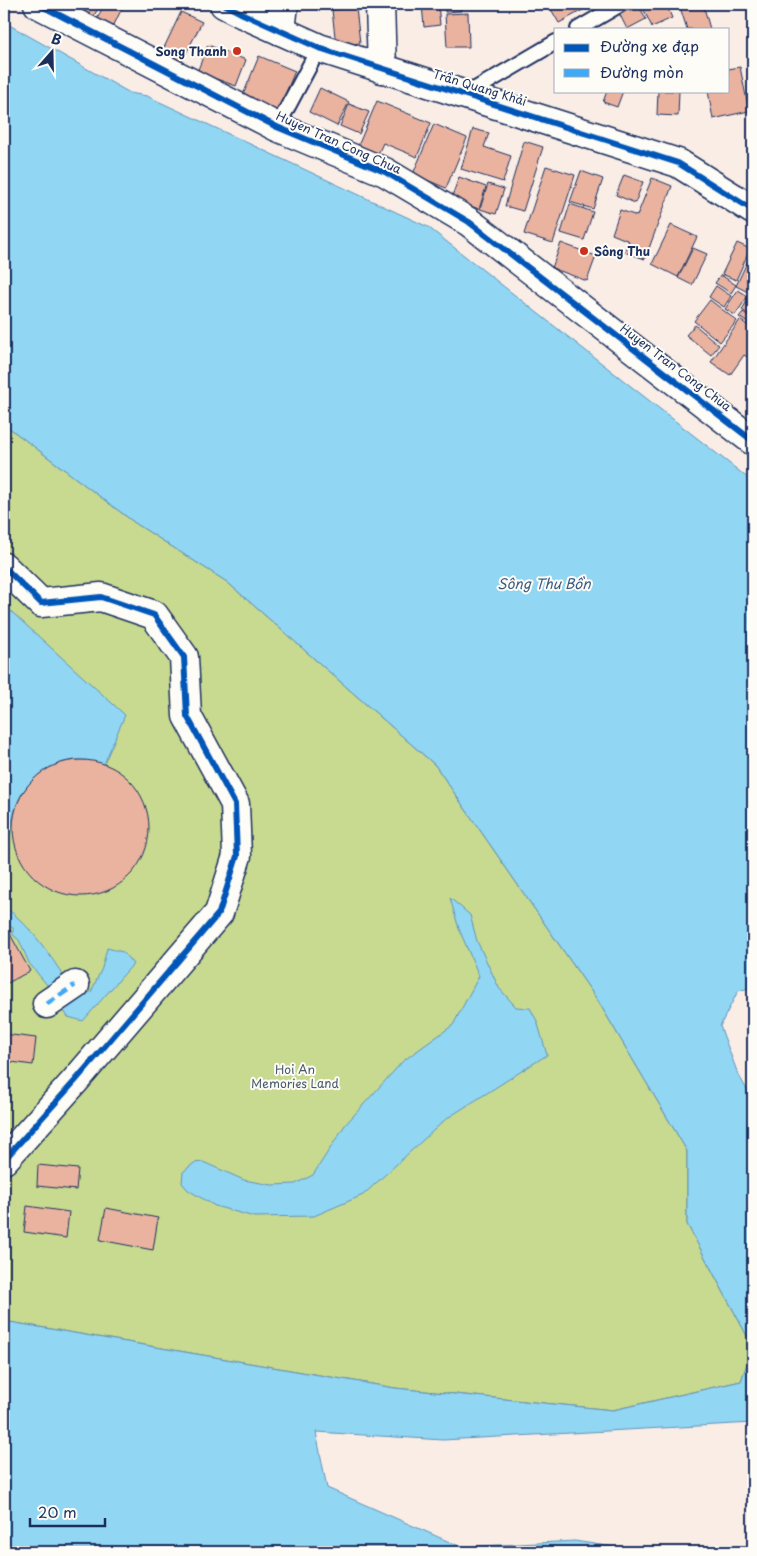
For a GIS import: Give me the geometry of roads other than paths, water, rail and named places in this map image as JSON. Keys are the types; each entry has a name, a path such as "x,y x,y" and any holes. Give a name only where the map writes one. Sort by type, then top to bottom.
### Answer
{"street":[{"name":"Huyen Tran Cong Chua","path":"38,4 277,127 385,172 469,222 753,440"},
{"name":"Trần Quang Khải","path":"224,4 319,48 678,163 753,210"},
{"path":"281,31 284,4"},
{"path":"380,4 382,69"},
{"path":"4,567 41,603 100,597 154,615 184,657 187,716 235,804 237,856 220,913 76,1081 4,1160"},
{"path":"47,1004 75,985"}],"lane":[{"path":"580,28 621,4"},
{"path":"467,94 554,43"},
{"path":"277,127 319,48"}],"water":[{"name":"Sông Thu Bồn","path":"4,22 130,93 147,96 428,227 753,482 753,987 738,991 720,1026 738,1074 753,1100 753,1347 687,1224 687,1151 598,1001 435,765 227,582 135,523 4,424"},
{"path":"4,605 125,715 104,764 84,760 69,761 48,769 30,783 17,803 11,834 4,846"},
{"path":"450,898 470,915 477,941 499,988 516,1007 530,1008 537,1021 547,1055 446,1119 363,1195 314,1216 254,1217 215,1206 188,1190 182,1183 183,1172 194,1163 203,1162 244,1180 272,1185 295,1184 313,1175 345,1125 403,1061 453,1025 479,976 459,929"},
{"path":"4,906 35,936 77,997 91,992 102,968 107,948 123,952 133,964 83,1021 68,1017 47,985 29,963 19,940 13,935 13,928 4,923"},
{"path":"4,1321 395,1388 613,1410 741,1381 753,1347 753,1423 443,1440 316,1432 327,1488 461,1547 575,1541 645,1552 4,1552"}],"place":[{"name":"Song Thanh","path":"237,51"},
{"name":"Sông Thu","path":"584,251"}],"park label":[{"name":"Hoi An Memories Land","path":"295,1076"}]}
